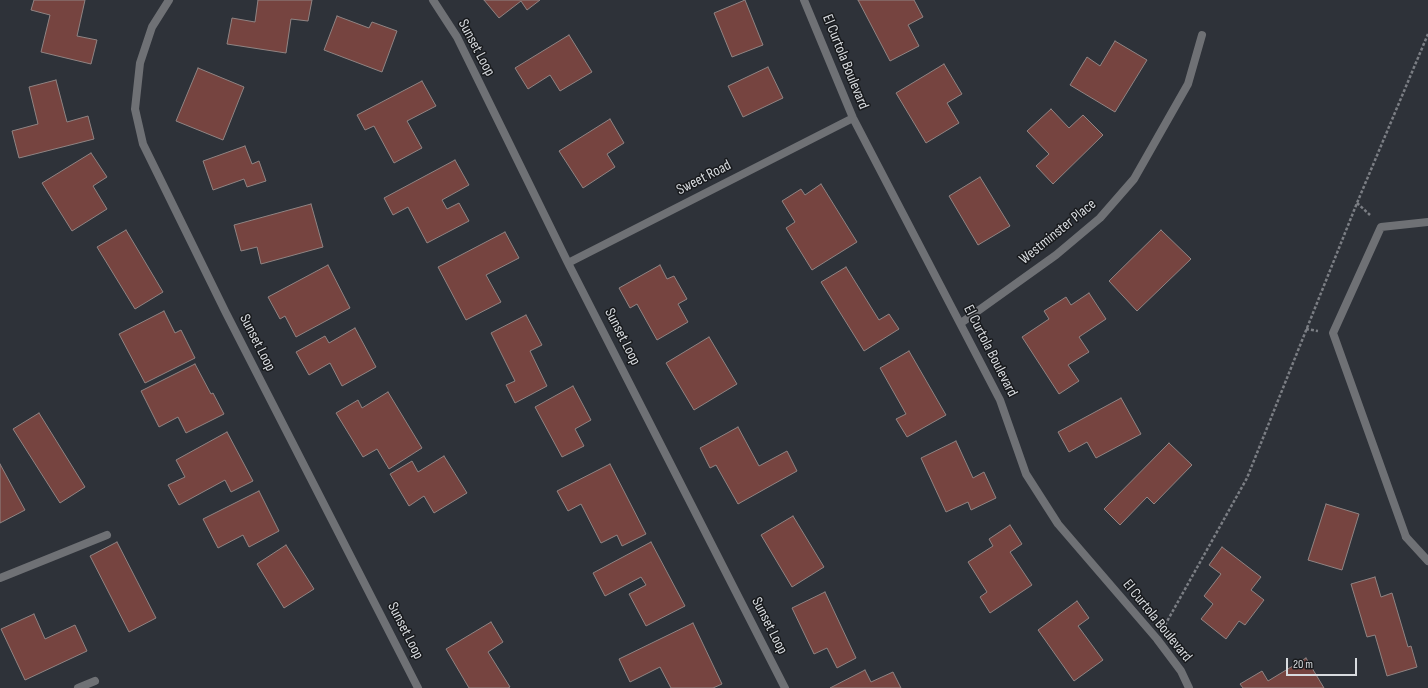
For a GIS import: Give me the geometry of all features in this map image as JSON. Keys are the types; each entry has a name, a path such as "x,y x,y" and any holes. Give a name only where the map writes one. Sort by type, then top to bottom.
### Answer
{"street":[{"name":"Sunset Loop","path":"169,0 152,27 140,63 135,109 142,144 418,688"},
{"name":"Sunset Loop","path":"433,0 456,37 568,263 785,688"},
{"name":"El Curtola Boulevard","path":"804,0 853,118 1000,400 1026,474 1058,524 1157,639 1181,672 1189,688"},
{"name":"Westminster Place","path":"961,323 1067,246 1100,218 1134,179 1188,84 1202,35"},
{"name":"Sweet Road","path":"568,263 853,118"},
{"path":"1428,222 1381,227 1333,333 1406,537 1428,561"},
{"path":"0,578 107,535"},
{"path":"78,688 95,681"}],"path":[{"path":"1157,639 1247,478 1357,203 1428,34"}],"building":[{"path":"34,0 85,0 77,36 97,40 91,64 41,52 50,15 31,10"},
{"path":"258,0 312,0 308,21 291,19 286,53 227,44 232,18 255,22"},
{"path":"484,0 540,0 527,10 521,1 499,18"},
{"path":"745,0 763,45 732,57 714,13"},
{"path":"858,0 914,0 923,17 908,25 919,46 890,61"},
{"path":"337,16 369,28 372,22 397,31 382,72 324,50"},
{"path":"569,35 592,72 560,91 550,75 528,89 515,68"},
{"path":"1115,41 1147,60 1115,112 1070,85 1087,57 1100,66"},
{"path":"944,64 962,94 947,103 959,123 926,143 896,93"},
{"path":"768,67 783,98 743,117 728,86"},
{"path":"198,68 244,87 223,140 176,121"},
{"path":"56,80 67,122 88,116 94,139 19,158 12,131 38,124 29,87"},
{"path":"422,81 436,106 407,121 422,148 394,163 374,126 365,130 357,115"},
{"path":"1051,109 1069,128 1083,115 1103,135 1053,184 1036,166 1049,154 1027,131"},
{"path":"610,119 624,143 607,154 615,167 583,188 559,151"},
{"path":"245,146 252,164 259,161 266,181 247,187 244,179 213,190 203,161"},
{"path":"91,153 107,177 93,186 107,209 72,231 42,183"},
{"path":"455,160 469,185 442,200 447,209 459,203 469,221 427,243 408,207 393,215 384,198"},
{"path":"980,177 1010,226 978,245 949,196"},
{"path":"821,184 857,242 812,270 786,228 795,222 782,201 801,189 805,195"},
{"path":"311,204 323,247 261,264 257,247 241,251 234,225"},
{"path":"126,230 163,292 135,309 97,247"},
{"path":"1161,230 1191,259 1137,311 1109,281"},
{"path":"505,232 519,258 486,275 501,302 466,320 438,267"},
{"path":"328,265 350,308 296,337 285,316 280,319 268,297"},
{"path":"660,265 667,279 674,276 687,299 678,304 688,322 657,340 637,304 630,308 619,288"},
{"path":"846,267 879,320 889,314 899,329 864,351 821,282"},
{"path":"1089,293 1106,319 1079,337 1089,352 1068,365 1079,381 1059,394 1022,337 1049,319 1044,311 1066,297 1071,305"},
{"path":"164,311 175,333 181,330 195,358 145,383 119,334"},
{"path":"526,315 542,345 530,351 547,386 515,403 506,385 515,381 491,333"},
{"path":"355,328 376,367 342,386 330,363 309,375 296,352 325,336 329,343"},
{"path":"709,337 737,384 694,410 666,363"},
{"path":"909,351 946,415 907,437 896,419 906,414 880,368"},
{"path":"195,364 211,394 213,393 224,414 186,433 178,417 159,427 141,391"},
{"path":"573,386 591,420 575,429 584,446 562,457 535,407"},
{"path":"388,392 422,448 389,469 377,449 363,457 336,413 358,400 362,408"},
{"path":"1121,398 1141,434 1096,458 1087,442 1069,452 1058,432"},
{"path":"39,413 85,487 60,503 13,429"},
{"path":"738,427 759,466 787,451 797,471 738,504 716,465 710,468 700,448"},
{"path":"227,432 253,481 231,492 225,480 179,505 168,485 185,477 176,460"},
{"path":"956,441 973,478 984,472 996,498 971,510 968,502 946,512 921,458"},
{"path":"1169,443 1192,465 1154,504 1147,497 1120,525 1104,509"},
{"path":"444,456 467,493 434,513 424,496 409,506 390,474 412,461 418,472"},
{"path":"0,464 25,510 0,523"},
{"path":"610,464 646,534 622,546 617,535 601,543 581,504 568,511 557,491"},
{"path":"259,491 279,531 249,547 243,535 218,548 203,519"},
{"path":"1326,504 1359,514 1342,570 1308,560"},
{"path":"793,516 824,567 792,587 761,535"},
{"path":"1010,525 1022,544 1010,552 1032,585 990,613 980,597 987,592 968,562 993,546 989,539"},
{"path":"117,542 156,618 129,632 90,556"},
{"path":"651,542 685,606 646,626 629,594 646,585 641,577 605,596 593,573"},
{"path":"286,545 314,589 284,608 257,564"},
{"path":"1222,547 1261,577 1251,590 1264,600 1245,625 1239,621 1226,639 1201,619 1213,604 1204,596 1221,574 1209,565"},
{"path":"1375,577 1381,597 1392,593 1408,647 1411,646 1417,667 1387,676 1375,635 1367,637 1351,584"},
{"path":"825,592 856,658 837,668 827,648 814,654 792,608"},
{"path":"1077,601 1089,618 1078,626 1103,660 1074,681 1038,630"},
{"path":"34,614 45,639 75,625 87,651 25,680 1,629"},
{"path":"491,622 503,642 488,652 510,687 469,688 446,649"},
{"path":"693,623 722,684 713,688 671,688 660,667 630,682 619,659"},
{"path":"1306,658 1324,688 1243,688 1240,684 1262,671 1268,681"},
{"path":"865,670 871,682 893,672 901,688 830,688"}]}
